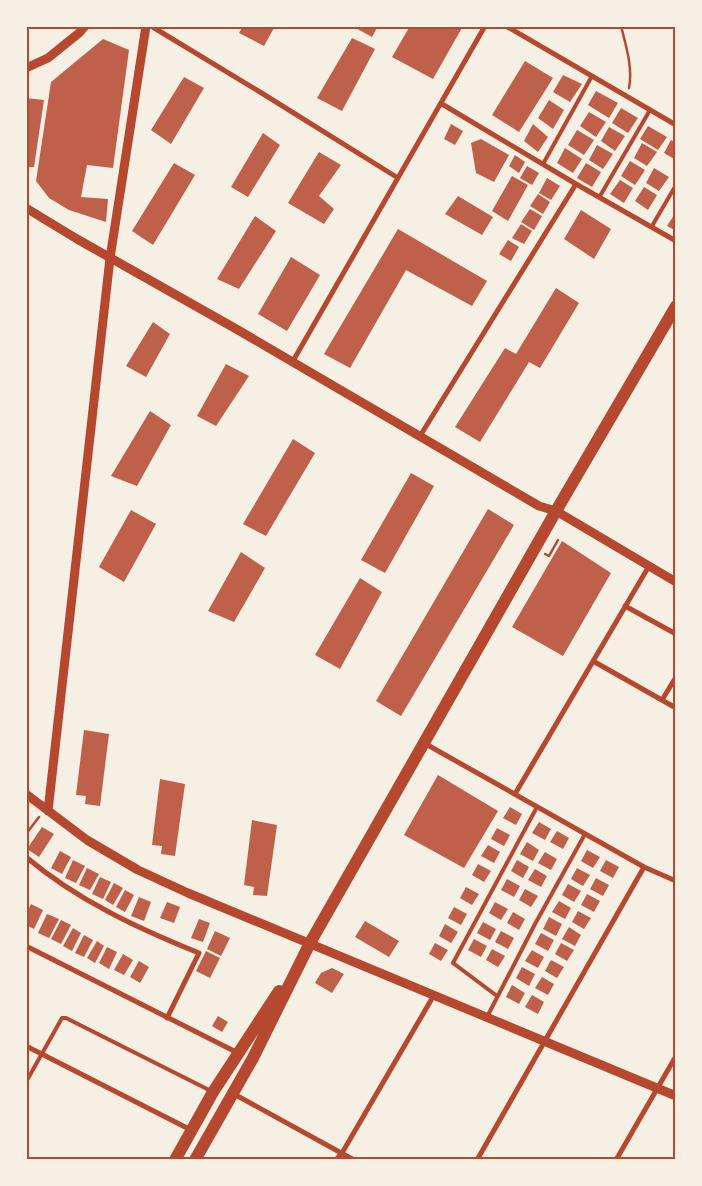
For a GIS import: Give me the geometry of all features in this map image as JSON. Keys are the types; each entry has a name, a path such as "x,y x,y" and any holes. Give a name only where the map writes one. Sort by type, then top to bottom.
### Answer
{"highway":[{"path":"194,1160 252,1058 310,943 556,512 674,313"},
{"path":"175,1160 213,1092 310,943"}],"street":[{"path":"26,68 48,58 85,26"},
{"path":"48,811 110,258 146,26"},
{"path":"151,26 398,178"},
{"path":"293,361 485,26"},
{"path":"506,26 676,125"},
{"path":"442,104 676,241"},
{"path":"420,436 576,184"},
{"path":"26,208 110,258 293,361 539,506 556,512 676,581"},
{"path":"515,794 649,566"},
{"path":"625,606 676,634"},
{"path":"593,661 676,708"},
{"path":"662,700 676,677"},
{"path":"424,743 644,867 676,881"},
{"path":"26,794 87,840 138,870 188,893 676,1096"},
{"path":"26,857 44,872 115,916 147,932 199,953 168,1018"},
{"path":"477,1160 644,867"},
{"path":"26,946 238,1053"},
{"path":"336,1160 342,1153 434,995"},
{"path":"26,1046 191,1130"},
{"path":"616,1160 676,1056"},
{"path":"233,1093 354,1160"}],"lane":[{"path":"543,164 592,76"},
{"path":"600,196 650,110"},
{"path":"652,226 676,185"},
{"path":"497,996 453,963 537,807"},
{"path":"487,1018 534,924 586,834"},
{"path":"26,1082 62,1018 66,1018 213,1092"}],"path":[{"path":"622,26 631,80 627,97"},
{"path":"549,556 558,540"},
{"path":"26,834 39,817"}],"building":[{"path":"243,26 275,26 264,46 239,33"},
{"path":"352,26 378,26 372,37"},
{"path":"410,26 463,26 433,79 392,57"},
{"path":"352,38 375,49 342,111 317,98"},
{"path":"103,39 129,50 113,168 87,165 81,197 108,199 106,222 69,210 49,198 36,181 51,82"},
{"path":"525,61 553,78 519,132 492,115"},
{"path":"563,75 582,84 570,102 553,92"},
{"path":"184,77 204,88 171,144 151,130"},
{"path":"596,91 618,103 609,118 588,105"},
{"path":"26,98 44,100 34,167 26,167"},
{"path":"549,100 564,110 553,129 538,118"},
{"path":"621,108 638,118 628,133 612,123"},
{"path":"589,112 606,122 596,137 580,126"},
{"path":"451,124 463,131 455,145 444,139"},
{"path":"533,124 548,137 538,152 524,141"},
{"path":"648,126 667,137 658,150 640,139"},
{"path":"609,127 625,136 615,151 601,141"},
{"path":"577,130 594,140 584,155 568,145"},
{"path":"263,133 280,145 248,197 231,187"},
{"path":"481,139 509,155 494,182 476,173 471,143"},
{"path":"671,140 676,143 676,160 664,153"},
{"path":"642,143 657,152 647,166 634,158"},
{"path":"597,145 613,154 603,169 589,160"},
{"path":"565,148 582,159 573,173 557,163"},
{"path":"319,152 341,165 319,196 334,209 324,224 288,203"},
{"path":"515,155 525,162 519,173 509,166"},
{"path":"630,161 645,170 635,185 621,176"},
{"path":"174,163 195,175 153,245 132,231"},
{"path":"586,163 601,172 592,187 577,178"},
{"path":"527,166 539,173 532,185 520,178"},
{"path":"654,168 669,177 659,191 646,183"},
{"path":"512,176 528,185 508,221 492,211"},
{"path":"547,178 560,186 551,200 539,193"},
{"path":"620,180 633,188 624,203 610,194"},
{"path":"644,187 657,195 648,210 635,201"},
{"path":"538,194 550,202 543,214 530,206"},
{"path":"458,196 493,217 482,235 445,214"},
{"path":"530,209 542,216 534,230 521,222"},
{"path":"581,210 611,229 594,259 564,239"},
{"path":"676,212 676,231 667,226"},
{"path":"255,216 276,231 239,289 217,279"},
{"path":"521,224 532,231 524,244 512,238"},
{"path":"398,229 487,281 472,306 406,270 350,368 324,354"},
{"path":"508,240 519,247 511,261 499,254"},
{"path":"291,257 320,275 287,331 258,314"},
{"path":"556,288 579,303 540,368 529,362 480,442 455,427 505,348 516,354"},
{"path":"153,322 170,334 146,377 126,366"},
{"path":"226,364 249,376 216,426 197,416"},
{"path":"150,411 171,425 137,486 111,476"},
{"path":"293,439 315,453 266,536 243,524"},
{"path":"411,473 434,486 385,573 361,560"},
{"path":"488,509 514,525 401,716 376,701"},
{"path":"131,510 156,524 124,582 99,567"},
{"path":"562,541 611,573 563,656 512,627"},
{"path":"241,552 265,568 234,622 208,611"},
{"path":"360,578 382,592 340,669 315,655"},
{"path":"84,730 109,734 100,806 85,804 86,796 76,795"},
{"path":"438,775 498,811 464,868 404,835"},
{"path":"160,779 185,784 175,856 161,854 162,846 152,845"},
{"path":"510,807 522,814 516,825 503,818"},
{"path":"252,820 277,825 267,896 253,895 254,887 244,885"},
{"path":"539,822 551,829 545,840 532,833"},
{"path":"42,827 54,834 39,857 27,849"},
{"path":"497,828 510,835 504,846 491,839"},
{"path":"557,831 569,838 563,849 550,842"},
{"path":"527,842 539,850 533,861 520,854"},
{"path":"488,845 500,852 494,863 481,856"},
{"path":"587,850 600,857 593,868 581,861"},
{"path":"60,851 71,857 62,874 51,868"},
{"path":"545,852 557,859 551,870 538,863"},
{"path":"73,860 85,866 76,883 65,878"},
{"path":"517,860 529,867 523,878 511,871"},
{"path":"606,860 619,867 613,878 600,871"},
{"path":"478,864 491,871 484,882 472,875"},
{"path":"87,868 99,874 90,890 79,885"},
{"path":"577,868 590,875 583,886 571,879"},
{"path":"535,869 547,876 541,887 528,880"},
{"path":"100,877 111,882 103,899 92,894"},
{"path":"596,878 609,885 603,896 590,889"},
{"path":"507,879 520,886 514,897 501,890"},
{"path":"114,883 123,888 113,905 105,900"},
{"path":"568,884 581,891 574,902 562,895"},
{"path":"466,887 479,894 472,905 460,898"},
{"path":"525,889 538,896 531,907 519,900"},
{"path":"125,890 134,895 125,912 116,907"},
{"path":"587,894 600,901 594,912 581,905"},
{"path":"139,897 151,902 144,921 131,916"},
{"path":"559,901 571,908 565,919 552,912"},
{"path":"167,902 180,907 174,923 160,918"},
{"path":"495,902 508,909 501,920 489,913"},
{"path":"31,904 43,910 34,929 26,925 26,914"},
{"path":"454,907 467,914 461,925 448,918"},
{"path":"578,911 591,918 584,929 572,922"},
{"path":"513,912 525,919 519,930 507,923"},
{"path":"47,914 59,919 49,938 38,933"},
{"path":"549,917 562,924 556,936 543,929"},
{"path":"199,919 210,923 203,942 191,938"},
{"path":"61,920 71,925 61,944 51,939"},
{"path":"365,921 399,941 389,957 355,937"},
{"path":"483,922 496,929 490,940 477,933"},
{"path":"445,924 458,932 451,943 439,936"},
{"path":"569,927 581,935 575,946 562,939"},
{"path":"73,928 81,933 72,951 63,946"},
{"path":"215,931 230,938 221,956 207,949"},
{"path":"501,931 514,938 508,949 495,942"},
{"path":"541,933 554,940 548,951 535,944"},
{"path":"84,935 93,940 84,957 75,953"},
{"path":"474,939 487,946 481,957 468,950"},
{"path":"97,941 104,946 95,963 87,958"},
{"path":"435,943 448,950 441,961 429,954"},
{"path":"561,943 574,950 567,961 555,954"},
{"path":"107,947 117,952 109,969 99,963"},
{"path":"492,949 505,956 498,967 486,960"},
{"path":"532,950 544,957 538,968 525,961"},
{"path":"206,951 220,958 210,978 196,971"},
{"path":"123,954 133,960 124,975 114,970"},
{"path":"551,960 564,967 557,978 545,971"},
{"path":"139,961 149,967 140,983 130,977"},
{"path":"522,967 535,974 529,986 516,978"},
{"path":"332,968 344,974 332,993 315,983 321,973"},
{"path":"542,977 554,984 548,995 535,988"},
{"path":"512,985 525,993 519,1004 506,997"},
{"path":"532,995 544,1002 538,1014 525,1007"},
{"path":"218,1016 228,1022 222,1032 212,1026"}]}
